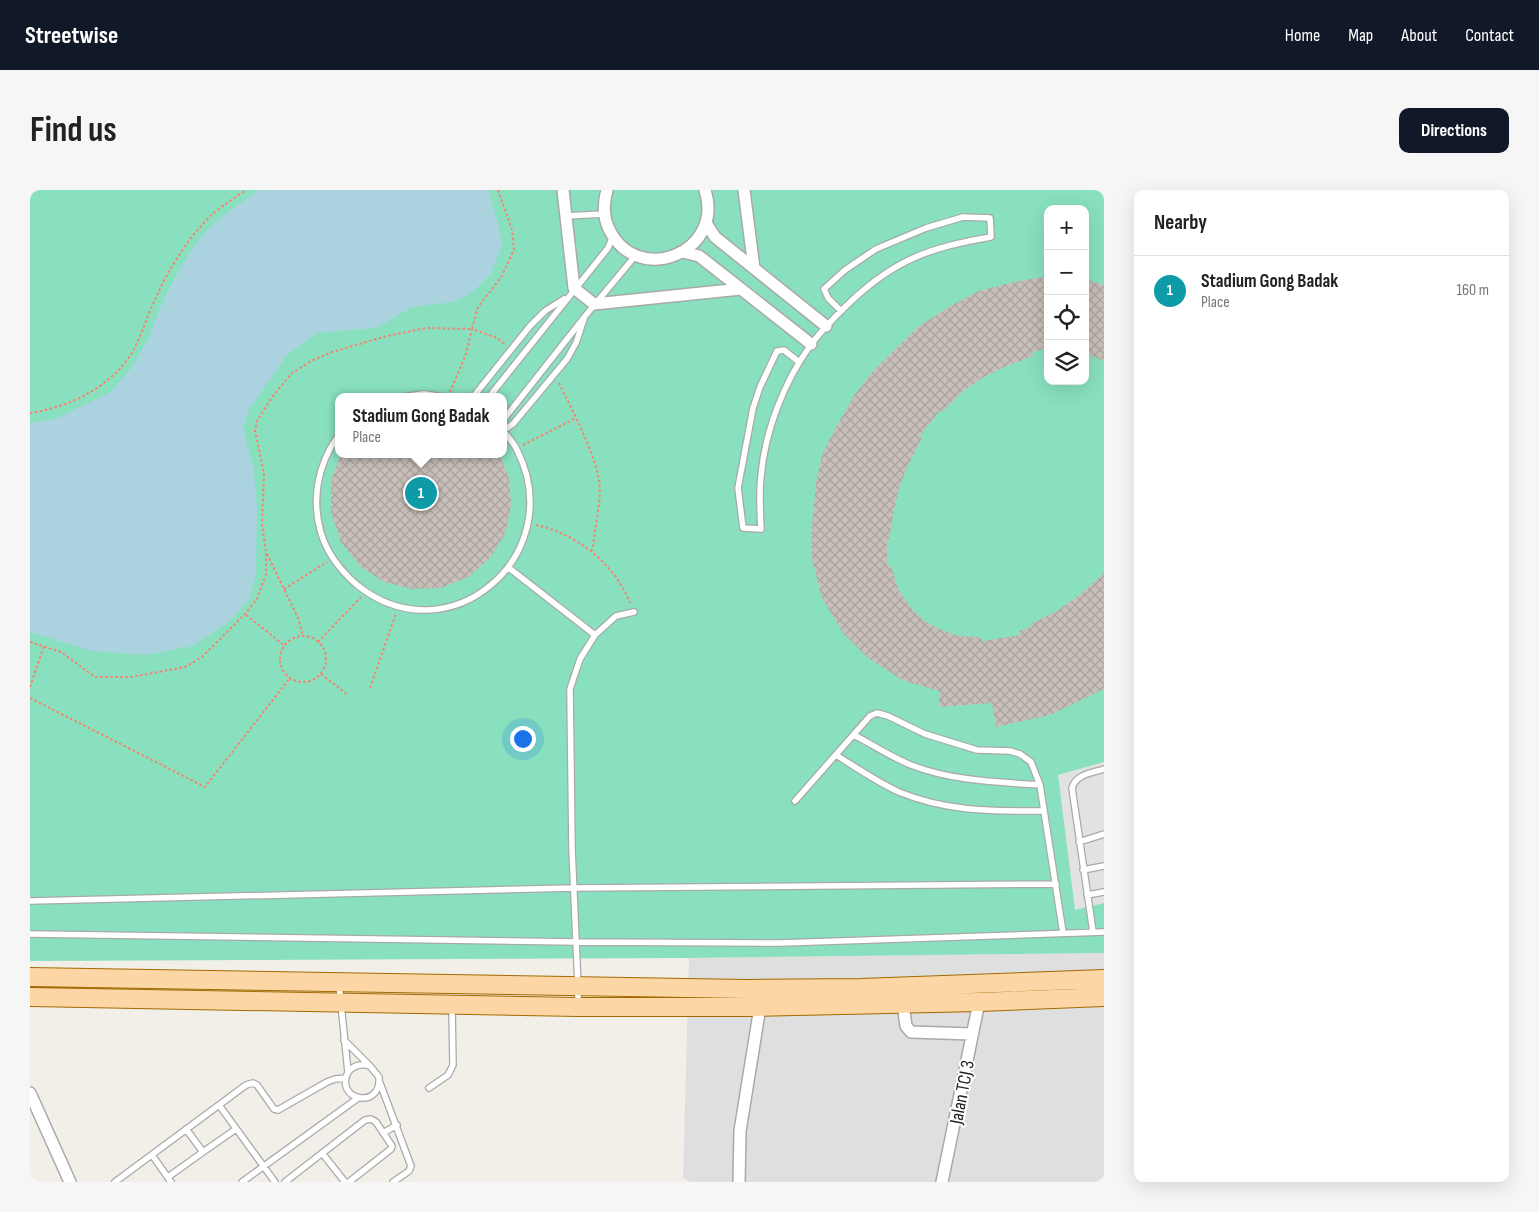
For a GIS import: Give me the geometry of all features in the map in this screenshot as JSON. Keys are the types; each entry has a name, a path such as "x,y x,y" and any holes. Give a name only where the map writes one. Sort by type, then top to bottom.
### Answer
{"main road":[{"path":"30,977 747,989 860,988 1104,979"},
{"path":"30,997 578,1007 760,1007 1104,997"}],"street":[{"path":"563,190 570,293 594,304 741,289"},
{"path":"606,190 604,214 613,236 627,250 636,255 660,259 672,257 683,252 697,240 706,223 709,211 705,190"},
{"path":"744,190 754,268"},
{"path":"706,223 715,237 826,326"},
{"path":"683,252 699,256 811,344"},
{"name":"Jalan TCJ 3","path":"942,1182 978,1002"},
{"path":"903,1004 906,1026 911,1032 972,1034"},
{"path":"739,1182 740,1131 760,1007"},
{"path":"30,1093 70,1182"}],"lane":[{"path":"566,216 604,214"},
{"path":"799,362 784,350 777,351 760,387 753,408 738,488 743,528 761,529 761,475 767,441 780,403 799,362 811,344 841,311 872,283 907,261 952,244 990,237 990,218 963,218 926,228 876,249 845,270 824,289 828,298 841,311"},
{"path":"492,393 570,293 608,248 613,236"},
{"path":"507,414 594,304 636,255"},
{"path":"476,393 523,334 545,311 570,293"},
{"path":"507,429 513,424 560,367 576,343 586,315"},
{"path":"335,441 322,466 316,501 321,531 327,548 333,559 348,577 366,592 399,606 421,609 454,605 484,590 509,568 523,542 529,524 530,489 527,472 516,448 507,435"},
{"path":"509,568 595,635"},
{"path":"578,1007 570,689 580,659 595,635 616,616 634,612"},
{"path":"795,801 870,716 877,713 888,716 925,734 977,750 1010,751 1020,754 1031,762 1040,785 1063,933"},
{"path":"854,735 911,765 942,775 1040,785"},
{"path":"836,755 879,782 900,792 933,803 974,810 1044,811"},
{"path":"1093,932 1072,795 1074,781 1078,777 1104,769"},
{"path":"1079,842 1104,834"},
{"path":"1083,870 1104,866"},
{"path":"30,901 574,888 1056,884"},
{"path":"1087,895 1104,892"},
{"path":"30,934 576,942 781,942 1104,932"},
{"path":"339,983 347,1075 346,1088 353,1096 368,1098 376,1092 380,1082"},
{"path":"428,1088 448,1075 453,1065 452,1006"},
{"path":"344,1040 377,1073 411,1166 409,1171 393,1182"},
{"path":"114,1182 246,1085 253,1083 257,1085 274,1109 278,1110 327,1082 347,1075 351,1068 360,1064 370,1066"},
{"path":"242,1182 358,1098"},
{"path":"219,1106 274,1182"},
{"path":"285,1182 365,1120 371,1118 376,1122 392,1146 391,1149 350,1182"},
{"path":"383,1133 396,1125"},
{"path":"186,1129 203,1152"},
{"path":"152,1154 169,1179 236,1129"},
{"path":"322,1153 345,1182"}],"path":[{"path":"30,413 68,403 97,388 116,373 133,351 158,292 191,238 214,213 246,190"},
{"path":"450,393 466,354 478,307 502,276 514,249 512,230 498,190"},
{"path":"30,642 61,652 95,677 131,677 185,667 202,656 245,614 257,599 262,587 266,574 266,552 262,525 264,473 255,431 257,420 272,397 292,373 310,361 332,352 383,337 426,328 472,329 497,338 510,349"},
{"path":"555,374 576,418 599,481 591,552"},
{"path":"516,448 576,418"},
{"path":"529,524 560,532 576,540 591,552 620,582 634,612"},
{"path":"266,552 298,618 303,636"},
{"path":"283,589 333,559"},
{"path":"318,642 366,592"},
{"path":"370,688 399,606"},
{"path":"245,614 285,646"},
{"path":"303,636 311,637 318,642 326,653 326,660 321,674 309,682 290,678 283,670 281,663 281,655 285,646 295,638 303,636"},
{"path":"30,687 44,646"},
{"path":"321,674 348,695"},
{"path":"30,698 205,787 290,678"}],"shaded area":[{"path":"1104,762 1104,903 1075,910 1058,775"},
{"path":"1104,953 1104,1182 691,1182 683,1178 689,958"}],"green space":[{"path":"30,190 1104,190 1104,953 689,958 30,961"}],"water":[{"path":"259,190 488,190 499,226 502,246 490,275 470,294 454,302 412,307 376,328 318,333 287,355 250,408 243,427 253,465 257,506 256,576 249,599 230,621 193,646 147,655 91,651 30,632 30,423 55,419 111,392 132,367 148,339 165,296 188,255 207,230"}],"building":[{"path":"1044,277 1044,349 1032,352 1033,356 982,378 963,391 942,412 940,410 920,436 922,438 908,465 899,488 889,540 887,540 887,566 891,566 898,589 910,607 924,621 939,629 958,636 980,637 982,641 1020,635 1019,631 1031,627 1031,624 1057,611 1082,593 1104,573 1104,689 1050,715 996,727 992,703 939,707 939,691 902,680 867,657 843,633 822,598 812,559 812,526 816,483 822,455 855,394 874,370 918,327 947,308 979,291"},
{"path":"1089,280 1104,285 1104,361 1089,355"},
{"path":"340,458 501,458 509,477 511,506 505,534 490,558 468,577 441,588 412,589 384,582 360,566 341,542 331,512 331,481"}],"place":[{"name":"Stadium Gong Badak","path":"421,493"}]}
